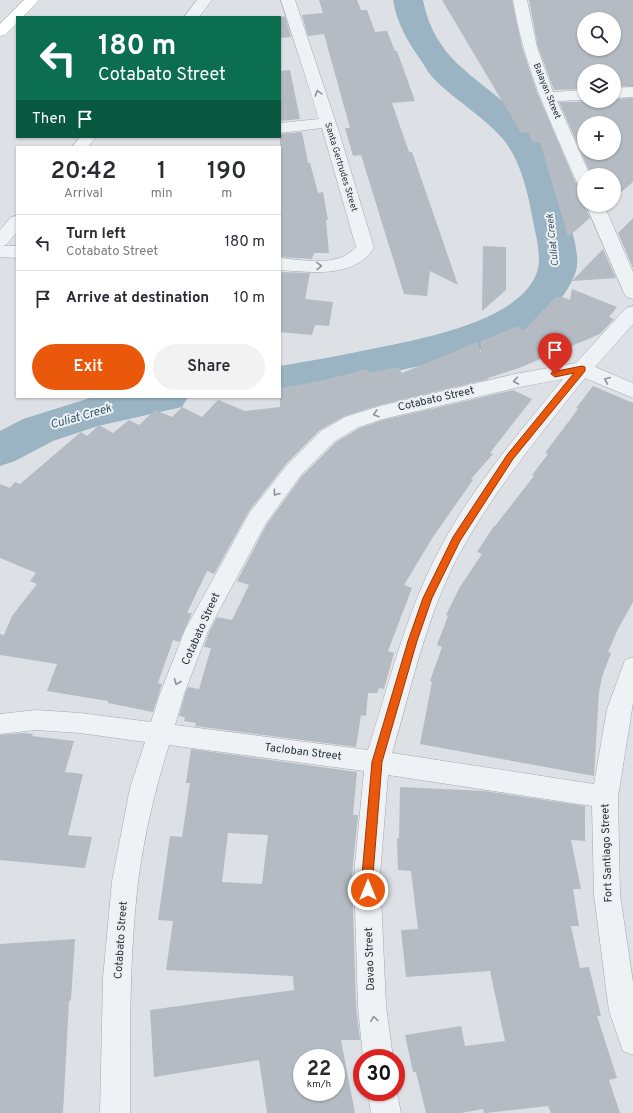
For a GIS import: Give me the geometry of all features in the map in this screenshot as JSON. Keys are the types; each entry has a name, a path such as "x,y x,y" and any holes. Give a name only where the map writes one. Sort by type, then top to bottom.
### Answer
{"main road":[{"path":"0,32 32,0"}],"street":[{"path":"192,16 205,0"},
{"name":"Santa Gertrudes Street","path":"281,264 320,266 346,264 360,255 365,248 328,123 288,0"},
{"name":"Balayan Street","path":"520,0 522,17 531,52 548,97 579,168"},
{"path":"621,93 633,92"},
{"path":"548,97 577,95"},
{"path":"281,128 328,123"},
{"path":"81,146 87,138"},
{"path":"598,212 633,293"},
{"path":"0,241 16,221"},
{"path":"0,251 16,252"},
{"name":"Davao Street","path":"377,1049 372,1006 367,875 377,762 413,641 428,598 456,539 510,457 582,369 633,312"},
{"path":"582,369 633,391"},
{"name":"Cotabato Street","path":"115,1113 118,978 125,881 143,788 172,694 197,630 258,518 294,470 328,436 352,422 380,413 515,381 582,369"},
{"name":"Fort Santiago Street","path":"633,667 619,709 605,797 607,895 623,1011 633,1041"},
{"name":"Tacloban Street","path":"0,724 36,720 80,723 377,762 605,797"},
{"path":"384,1101 386,1113"}],"building":[{"path":"319,0 357,0 361,10 367,10 375,32 387,31 395,51 397,51 415,101 392,103 409,152 412,152 458,285 430,271 427,296 404,294 361,155 353,156 345,128 350,128 324,34 308,36 302,15 323,13"},
{"path":"442,0 512,0 522,47 537,92 577,184 577,212 587,212 590,218 568,237 540,142 533,143 528,132 521,133"},
{"path":"529,0 633,0 633,86 621,86 621,64 577,64 577,89 554,90 538,47"},
{"path":"285,16 291,37 281,38 281,17"},
{"path":"290,70 300,119 281,121 281,71"},
{"path":"633,98 633,182 621,192 621,168 588,168 584,160 621,160 621,116 577,116 577,143 559,102 577,102 577,108 621,108 621,99"},
{"path":"302,132 308,163 310,163 318,193 323,192 328,220 326,220 329,253 314,253 312,259 281,257 281,134"},
{"path":"633,218 633,268 618,233"},
{"path":"483,246 506,247 506,290 482,311"},
{"path":"603,249 616,278 572,281"},
{"path":"281,272 310,273 305,299 333,302 329,326 315,325 312,335 281,332"},
{"path":"572,289 617,307 609,317 614,319 600,334 519,368 488,378 489,379 380,405 345,416 320,430 286,464 249,511 214,574 207,571 187,613 192,613 179,642 173,640 158,683 162,684 153,712 108,703 108,701 47,691 57,664 0,655 0,634 4,635 12,616 37,584 30,581 36,573 0,558 0,484 10,488 15,482 20,484 81,432 87,436 99,425 113,433 129,420 139,425 155,410 172,417 182,407 202,417 218,400 245,411 280,407 281,388 324,380 367,369 369,373 398,367 402,373 477,342 481,353 481,341 518,326 523,331 556,297 562,297 570,300"},
{"path":"593,386 633,403 633,602 618,629 608,652 611,653 602,677 599,693 594,776 420,744 432,682 430,681 442,647 437,645 448,616 446,615 460,587 482,554 477,552 494,526 534,476 532,475 548,454 545,453 578,409 576,408"},
{"path":"513,390 532,399 490,453 493,454 471,479 473,480 433,537 404,585 412,588 388,651 394,653 384,689 379,688 377,693 368,693 366,716 361,715 356,747 195,726 196,723 184,721 185,717 179,716 188,687 199,689 211,648 204,647 209,632 217,617 232,620 249,585 237,581 267,524 302,476 336,442 360,428 383,420"},
{"path":"23,733 33,734 32,736 74,741 65,772 83,774 68,835 92,837 85,868 0,860 0,735"},
{"path":"191,749 357,772 353,815 358,815 352,875 356,1006 360,1040 341,1040 343,1049 293,1049 293,1101 345,1101 345,1061 355,1113 267,1113 259,1060 154,1077 150,1010 294,990 293,976 166,970 173,921 158,920 170,836 182,837 190,783 186,783","holes":["228,833 268,835 262,884 222,882"]},
{"path":"400,787 485,791 585,806 585,841 571,840 581,889 573,889 579,926 571,926 580,968 589,967 601,1016 597,1016 617,1078 609,1080 620,1113 551,1113 548,1106 486,1113 484,1113 483,1109 461,1113 426,1113 416,1072 413,1072 405,1035 461,1026 465,1046 505,1041 490,971 406,977 401,930 418,929 411,871 398,870 397,838 399,838"},
{"path":"75,939 71,1000 69,1001 63,1113 0,1113 0,944"}],"waterway":[{"name":"Culiat Creek","path":"281,380 386,360 459,342 496,329 512,321 535,303 551,283 556,272 557,255 550,212 545,191 533,159 523,142 507,123 444,70 426,45 414,24 409,9 408,0"},
{"name":"Culiat Creek","path":"0,450 38,430 93,412 162,398"}],"route":[{"path":"368,890 367,875 377,762 413,641 428,598 456,539 510,457 582,369 555,374"}]}
